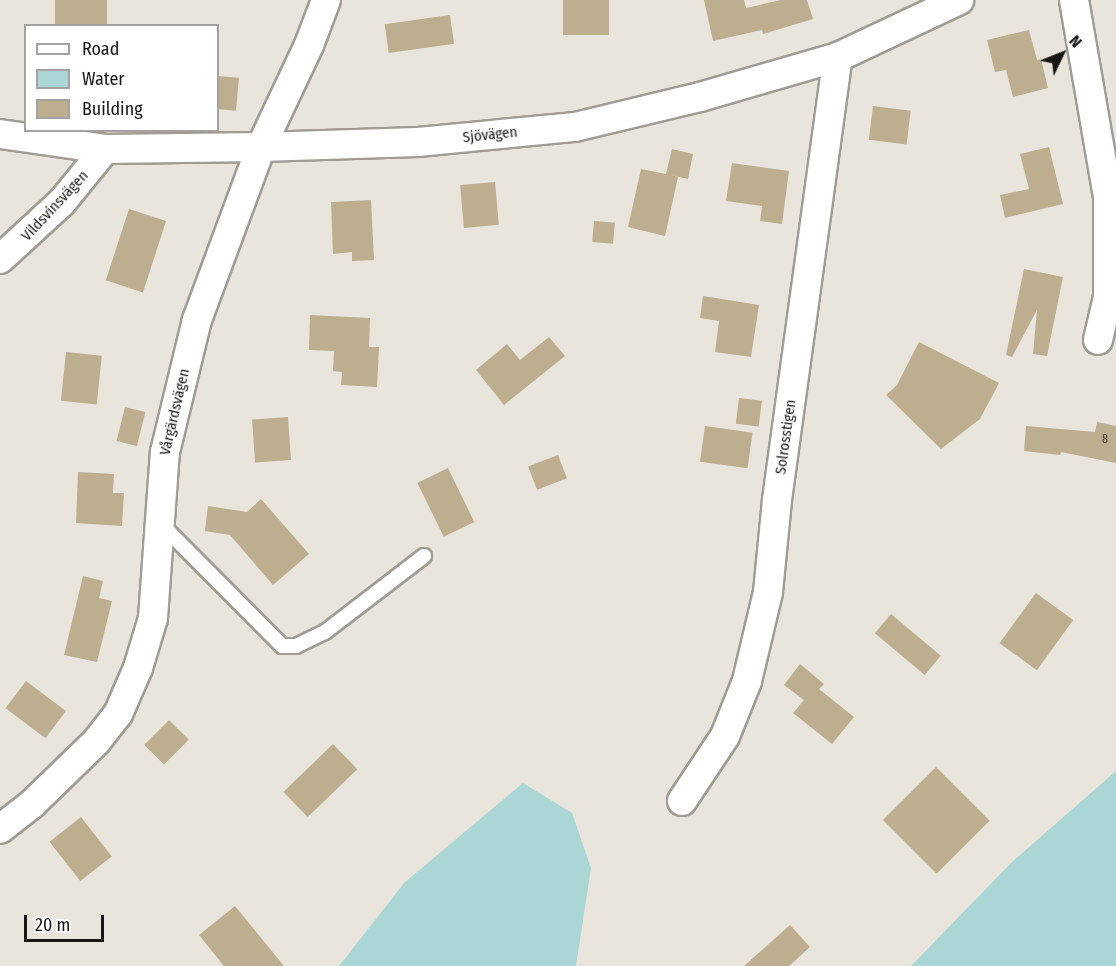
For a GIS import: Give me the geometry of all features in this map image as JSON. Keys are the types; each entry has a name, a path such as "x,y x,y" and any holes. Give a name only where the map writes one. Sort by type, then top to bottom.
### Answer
{"street":[{"name":"Vårgärdsvägen","path":"0,829 32,804 88,750 118,714 138,668 153,618 165,452 197,320 261,147 309,45 326,0"},
{"name":"Sjövägen","path":"0,134 105,149 418,142 575,127 700,97 838,57 959,0"},
{"path":"1074,0 1108,196 1108,297 1098,340"},
{"name":"Solrosstigen","path":"682,801 726,736 747,681 768,592 779,488 838,57"},
{"name":"Vildsvinsvägen","path":"0,259 62,202 105,149"}],"lane":[{"path":"159,522 282,646 296,646 325,632 424,556"}],"water":[{"path":"1116,771 1116,966 911,966 1012,862"},
{"path":"523,783 572,813 591,868 576,966 339,966 405,882"}],"building":[{"path":"55,0 107,0 107,24 55,24"},
{"path":"563,0 609,0 609,35 563,35"},
{"path":"704,0 744,0 746,8 781,0 807,0 813,19 763,34 762,30 713,41"},
{"path":"450,15 454,44 389,53 385,24"},
{"path":"1029,30 1037,60 1041,59 1048,88 1013,97 1006,70 995,72 987,40"},
{"path":"219,76 239,78 236,111 219,109"},
{"path":"873,106 911,111 907,144 869,140"},
{"path":"1049,147 1063,204 1005,218 1000,195 1029,189 1020,154"},
{"path":"672,149 693,154 688,179 671,175 678,177 665,236 628,227 641,169 666,174"},
{"path":"732,163 789,171 782,224 760,221 762,206 726,201"},
{"path":"495,182 499,225 464,228 460,185"},
{"path":"371,200 374,260 352,261 352,252 333,254 331,202"},
{"path":"129,209 166,221 143,292 106,280"},
{"path":"594,221 615,223 613,244 592,242"},
{"path":"1024,269 1063,277 1047,356 1033,354 1037,310 1012,357 1006,355"},
{"path":"703,296 759,305 751,357 715,352 719,321 700,318"},
{"path":"310,315 370,318 369,347 379,347 377,387 341,385 342,372 333,371 334,351 309,350"},
{"path":"549,337 565,356 504,405 476,370 507,344 520,360"},
{"path":"919,342 999,383 980,419 941,449 886,395 897,385"},
{"path":"66,352 102,356 97,404 61,401"},
{"path":"739,398 762,401 759,427 736,424"},
{"path":"125,407 145,412 137,446 117,441"},
{"path":"288,417 291,460 255,462 252,420"},
{"path":"1097,422 1116,426 1116,463 1061,452 1060,455 1024,451 1026,426 1095,432"},
{"path":"705,426 753,433 748,468 700,462"},
{"path":"558,455 567,478 537,490 528,466"},
{"path":"448,468 474,522 444,537 417,483"},
{"path":"78,472 114,474 113,493 124,493 122,526 76,523"},
{"path":"261,499 309,554 273,585 230,535 205,531 208,506 247,512"},
{"path":"83,576 103,581 99,598 112,601 97,662 64,655"},
{"path":"1036,593 1073,620 1037,670 1000,643"},
{"path":"891,614 941,656 925,675 875,633"},
{"path":"800,664 824,684 819,689 854,717 832,744 793,713 804,700 784,685"},
{"path":"26,681 66,711 45,738 6,708"},
{"path":"169,720 189,740 164,765 144,745"},
{"path":"333,744 357,769 308,817 283,792"},
{"path":"936,767 990,821 937,874 883,820"},
{"path":"81,817 112,856 80,881 49,842"},
{"path":"235,906 284,966 224,966 199,935"},
{"path":"790,925 810,947 789,966 744,966"}]}
